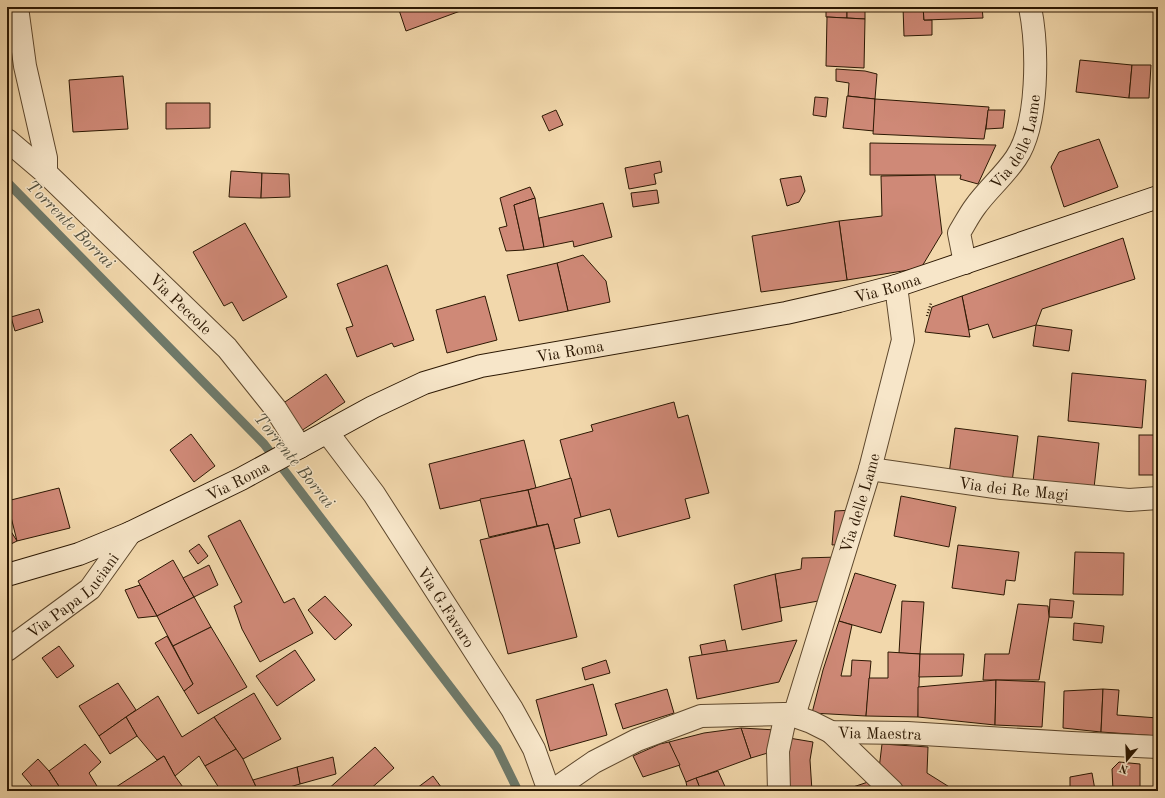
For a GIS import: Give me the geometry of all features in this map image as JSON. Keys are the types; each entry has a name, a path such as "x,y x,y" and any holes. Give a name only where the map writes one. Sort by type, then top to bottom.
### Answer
{"street":[{"path":"17,7 25,66 46,158 46,173"},
{"name":"Via delle Lame","path":"964,263 959,233 974,207 1016,158 1029,132 1034,79 1034,31 1030,7"},
{"name":"Via Peccole","path":"7,140 46,173 227,348 275,408 296,450"},
{"name":"Via Roma","path":"7,575 79,554 130,533 241,480 373,407 424,383 481,366 786,313 839,302 896,286 1158,197"},
{"name":"Via delle Lame","path":"779,791 778,751 870,469 903,340 896,286"},
{"name":"Via G.Favaro","path":"326,432 374,494 512,709 534,748 551,791"},
{"name":"Via dei Re Magi","path":"870,469 1002,488 1129,500 1158,498"},
{"name":"Via Papa Luciani","path":"7,650 90,588 130,533"},
{"name":"Via Maestra","path":"551,791 594,762 637,740 701,716 790,715 831,732 907,733 1158,747"},
{"path":"831,732 892,791"}],"building":[{"path":"398,7 462,7 463,10 406,31"},
{"path":"826,7 847,7 847,18 826,17"},
{"path":"847,7 865,7 865,19 847,18"},
{"path":"903,7 923,7 924,20 932,20 932,35 904,36"},
{"path":"923,7 982,7 983,18 924,20"},
{"path":"827,17 865,19 864,68 826,66"},
{"path":"1080,60 1132,65 1129,98 1076,92"},
{"path":"1132,65 1151,65 1149,98 1129,98"},
{"path":"836,69 865,71 877,74 875,99 848,96 849,83 836,81"},
{"path":"123,76 128,129 73,132 69,80"},
{"path":"847,96 875,99 874,131 843,128"},
{"path":"815,97 828,98 826,117 813,115"},
{"path":"875,99 989,107 984,139 873,134"},
{"path":"166,103 210,103 210,128 166,129"},
{"path":"556,110 563,125 549,131 542,116"},
{"path":"988,110 1005,110 1003,128 986,129"},
{"path":"1099,139 1118,187 1064,207 1051,167 1059,152"},
{"path":"870,143 996,145 978,184 960,179 961,175 870,175"},
{"path":"660,161 662,172 654,174 656,184 629,189 625,168"},
{"path":"231,171 262,173 261,198 229,197"},
{"path":"262,173 289,174 290,197 261,198"},
{"path":"935,175 942,233 921,268 847,280 839,221 882,216 881,176"},
{"path":"801,176 805,191 799,202 787,206 780,179"},
{"path":"530,187 535,198 514,205 524,250 506,251 499,228 507,226 500,198"},
{"path":"657,190 659,203 633,207 631,193"},
{"path":"535,198 544,247 524,250 514,205"},
{"path":"603,203 612,237 574,247 573,241 544,247 539,218"},
{"path":"839,221 847,280 761,292 752,236"},
{"path":"245,223 287,297 243,321 232,302 224,306 193,252"},
{"path":"1123,238 1135,279 1042,309 1036,325 993,338 988,324 969,330 962,296"},
{"path":"583,255 606,281 610,302 568,311 557,263"},
{"path":"557,263 568,311 519,321 507,275"},
{"path":"387,265 414,340 394,347 392,343 357,357 346,328 353,326 337,284"},
{"path":"485,296 497,340 447,353 436,310"},
{"path":"962,296 970,337 925,332 932,307"},
{"path":"39,309 43,322 15,331 11,317"},
{"path":"1036,325 1072,330 1069,351 1033,346"},
{"path":"1072,373 1146,380 1142,428 1068,421"},
{"path":"326,374 345,402 298,433 279,406"},
{"path":"674,402 678,418 688,415 709,493 685,499 690,518 618,537 610,509 581,517 560,440 593,431 591,425"},
{"path":"955,428 1018,436 1012,482 949,474"},
{"path":"191,434 215,466 194,482 170,450"},
{"path":"1139,435 1158,435 1158,475 1139,475"},
{"path":"1038,436 1099,443 1094,488 1033,482"},
{"path":"524,440 536,488 440,509 429,464"},
{"path":"571,478 581,517 574,519 580,543 555,549 548,524 537,526 528,490"},
{"path":"59,488 70,528 17,541 7,501"},
{"path":"528,490 537,526 489,537 480,499"},
{"path":"901,496 956,507 949,547 894,536"},
{"path":"853,510 843,544 832,545 835,511"},
{"path":"240,520 284,603 294,598 313,633 260,662 242,629 234,606 242,602 208,536"},
{"path":"548,524 577,637 508,654 480,540"},
{"path":"7,525 17,541 7,546"},
{"path":"199,544 208,556 198,564 189,551"},
{"path":"958,545 1019,552 1015,581 1006,580 1004,595 952,588"},
{"path":"1075,552 1124,553 1123,595 1073,594"},
{"path":"839,557 829,599 780,608 775,574 801,569 802,558"},
{"path":"173,560 194,597 157,616 138,581"},
{"path":"209,565 218,585 194,597 183,578"},
{"path":"855,573 896,585 881,633 839,621"},
{"path":"775,574 782,621 742,630 734,585"},
{"path":"140,585 157,616 138,618 125,590"},
{"path":"325,596 352,625 335,640 308,610"},
{"path":"194,597 211,627 173,646 157,616"},
{"path":"1050,599 1074,601 1072,618 1049,617"},
{"path":"902,601 924,602 920,654 899,653"},
{"path":"1018,604 1048,606 1049,617 1039,680 983,680 985,654 1009,654"},
{"path":"839,621 852,625 841,676 851,676 852,660 871,661 866,716 812,713 823,670"},
{"path":"1074,623 1104,626 1102,643 1073,640"},
{"path":"211,627 247,687 198,714 184,691 193,684 173,646"},
{"path":"167,636 193,684 184,691 155,643"},
{"path":"725,640 729,659 704,664 700,645"},
{"path":"797,640 779,682 697,699 689,657"},
{"path":"59,646 74,666 57,678 42,658"},
{"path":"295,650 315,680 277,706 256,676"},
{"path":"888,652 920,654 918,717 866,716 869,678 888,678"},
{"path":"920,654 964,654 962,676 919,677"},
{"path":"606,660 610,673 585,680 582,668"},
{"path":"996,680 995,725 918,717 918,687"},
{"path":"996,680 1045,682 1042,727 995,725"},
{"path":"118,683 136,710 99,736 79,706"},
{"path":"593,684 607,735 550,751 536,700"},
{"path":"667,689 674,713 623,729 615,704"},
{"path":"1103,689 1101,732 1063,728 1064,691"},
{"path":"1103,689 1119,690 1117,715 1158,718 1158,736 1101,732"},
{"path":"254,693 281,739 243,759 214,717"},
{"path":"158,696 182,737 214,717 236,749 205,766 199,756 175,776 164,756 157,760 137,736 126,717"},
{"path":"126,717 137,736 110,754 99,736"},
{"path":"741,728 776,730 771,752 751,758"},
{"path":"741,728 751,758 686,782 669,742 704,733"},
{"path":"789,738 813,742 810,760 812,791 790,791 787,758"},
{"path":"669,742 680,765 643,777 633,756 660,744"},
{"path":"85,744 101,762 89,773 100,791 62,791 49,771"},
{"path":"882,744 928,747 927,773 951,788 949,791 902,791 879,769"},
{"path":"375,747 394,768 368,791 326,791"},
{"path":"236,749 243,759 258,791 221,791 205,766"},
{"path":"164,756 185,790 118,791 116,787"},
{"path":"333,757 336,774 300,784 297,767"},
{"path":"38,759 49,771 62,791 36,791 22,774"},
{"path":"1119,762 1140,764 1140,791 1113,791 1112,769"},
{"path":"297,767 300,784 276,791 258,791 253,780"},
{"path":"718,771 727,791 701,791 696,778"},
{"path":"1092,773 1095,790 1100,791 1070,791 1070,777"},
{"path":"433,776 444,791 419,791 417,788"},
{"path":"696,778 701,791 682,791 681,788 687,787 686,782"},
{"path":"874,780 885,791 846,791 847,789"},
{"path":"1141,789 1158,789 1158,791 1140,791"}],"waterway":[{"name":"Torrente Borrai","path":"7,182 264,444 497,748 518,791"}]}
